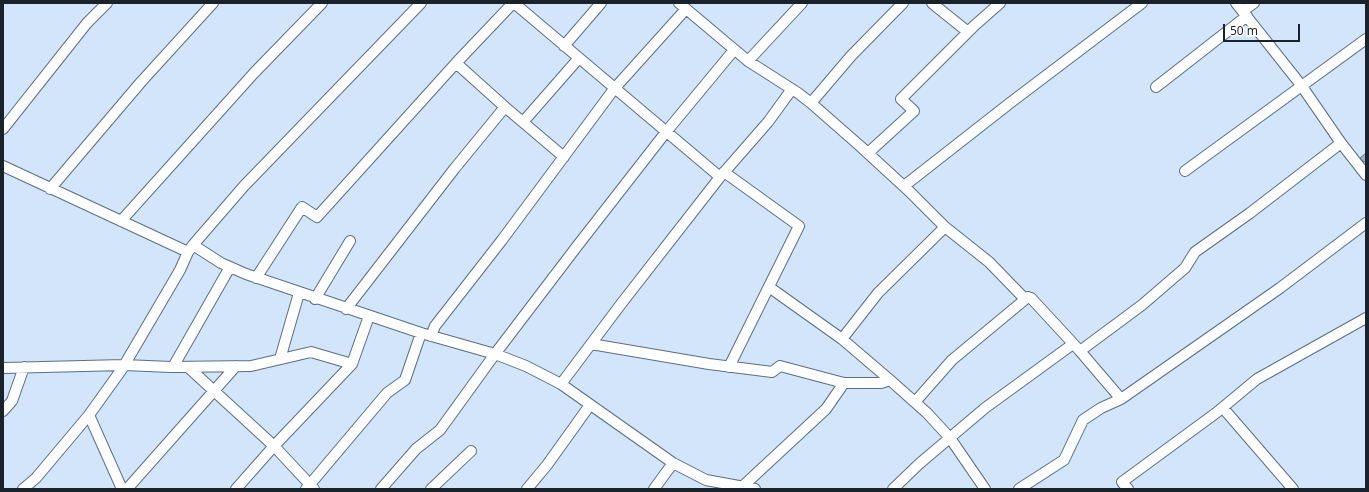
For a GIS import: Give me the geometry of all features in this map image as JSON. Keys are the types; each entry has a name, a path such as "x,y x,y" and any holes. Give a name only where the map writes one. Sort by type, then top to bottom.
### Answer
{"street":[{"path":"3,129 87,23 107,3"},
{"path":"50,189 141,82 214,3"},
{"path":"122,221 254,73 322,3"},
{"path":"23,489 36,478 89,415 124,365 191,249 244,186 421,3"},
{"path":"256,278 302,207 317,217 456,63 514,3 666,132 722,175 799,226 770,288 729,366"},
{"path":"564,46 601,3"},
{"path":"748,61 802,3"},
{"path":"811,103 851,56 903,3"},
{"path":"932,3 968,32"},
{"path":"868,153 914,111 902,99 968,32 1000,3"},
{"path":"904,186 1016,98 1142,3"},
{"path":"1236,3 1301,85 1341,143 1366,175"},
{"path":"1156,87 1245,14 1254,3"},
{"path":"188,367 274,446 310,488 387,394 405,380 426,335 435,326 502,240 614,89 682,6 748,61 811,103 904,186 944,227 989,262 1023,297 1031,298 1121,399"},
{"path":"1185,171 1366,39"},
{"path":"381,489 416,449 440,430 495,354 666,132 734,50"},
{"path":"523,122 579,58"},
{"path":"456,63 564,157"},
{"path":"561,384 722,175 768,122 792,89"},
{"path":"346,309 455,168 505,107"},
{"path":"893,489 919,464 985,408 1142,305 1185,268 1195,252 1250,213 1341,143"},
{"path":"3,166 122,221 191,249 256,278 426,335 495,354 526,366 561,384 673,463 706,480 755,489"},
{"path":"1019,489 1064,460 1084,420 1101,408 1121,399 1280,288 1366,223"},
{"path":"842,339 878,293 944,227"},
{"path":"315,298 350,240"},
{"path":"173,367 230,267"},
{"path":"770,288 842,339 927,413 950,438 985,489"},
{"path":"280,359 299,293"},
{"path":"915,402 952,360 1028,297"},
{"path":"236,489 274,446 352,364 369,316"},
{"path":"1128,489 1122,482 1223,408 1258,379 1366,318"},
{"path":"591,344 772,372 780,366 844,384 881,383 890,380"},
{"path":"3,368 124,365 173,367 251,366 311,352 352,364"},
{"path":"127,489 213,390 236,366"},
{"path":"3,411 12,401 24,367"},
{"path":"742,487 826,409 844,384"},
{"path":"527,489 547,465 590,405"},
{"path":"1223,408 1293,489"},
{"path":"89,415 122,489"},
{"path":"431,489 471,451"},
{"path":"654,489 673,463"}],"building":[{"path":"1366,153 1366,161 1364,162 1360,158"}]}
